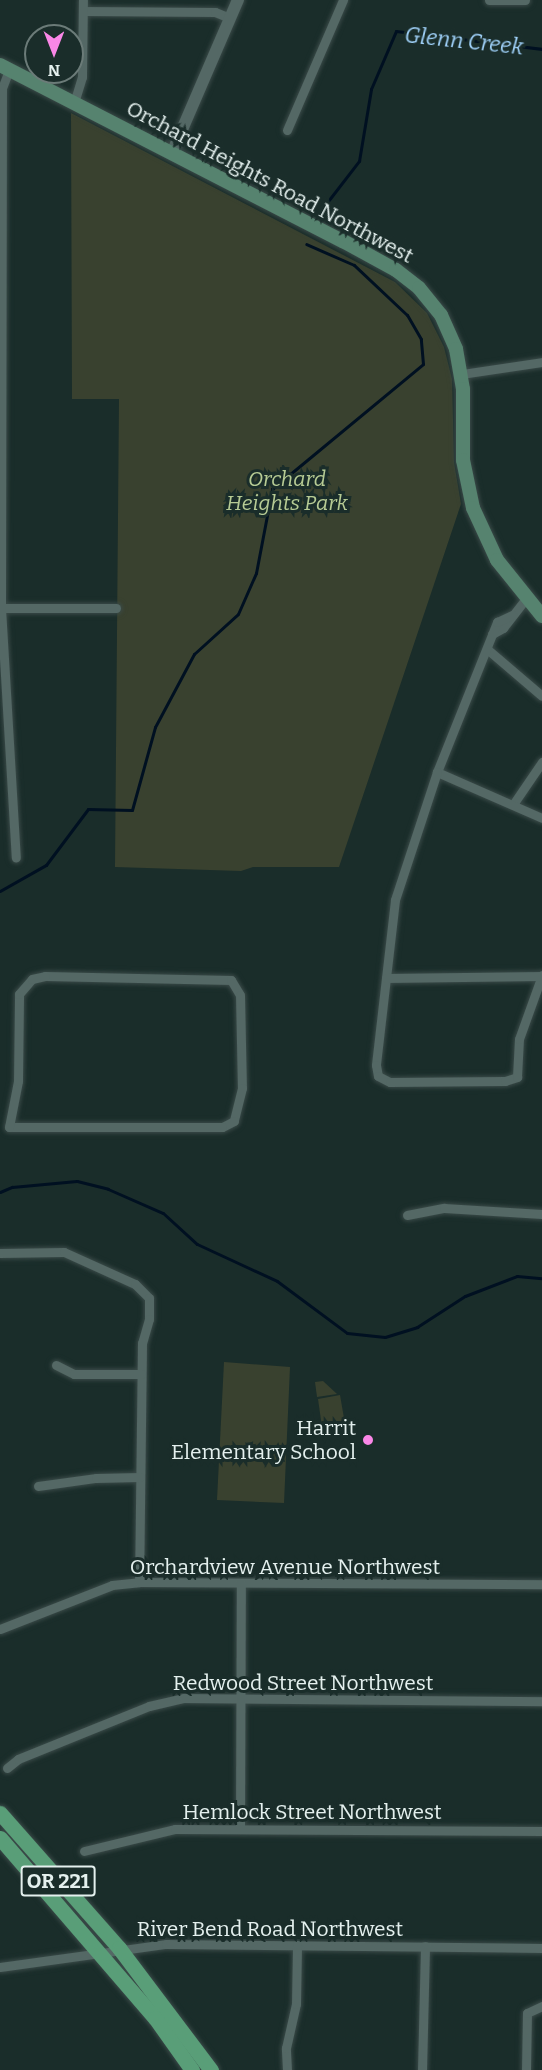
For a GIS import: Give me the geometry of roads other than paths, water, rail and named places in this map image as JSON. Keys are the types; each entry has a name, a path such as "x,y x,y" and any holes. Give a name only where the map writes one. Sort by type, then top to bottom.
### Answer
{"main road":[{"name":"Orchard Heights Road Northwest","path":"4,68 172,153 409,280 430,300 449,330 462,374 462,451 467,488 483,535 526,599 542,616"},
{"name":"OR 221","path":"0,1812 119,1948 211,2070"},
{"name":"OR 221","path":"0,1838 98,1951 192,2070"}],"street":[{"path":"74,103 82,77 83,0"},
{"path":"172,153 238,0"},
{"path":"287,130 343,0"},
{"path":"489,0 525,0"},
{"path":"83,11 215,12 230,18"},
{"path":"4,68 2,88 0,608 16,858"},
{"path":"462,374 542,362"},
{"path":"386,978 542,976 519,1039 516,1077 505,1081 390,1083 382,1079 376,1065 386,978 395,900 437,772 492,634 503,628 526,599"},
{"path":"0,608 117,608"},
{"path":"487,650 542,696"},
{"path":"514,803 542,762"},
{"path":"437,772 514,803 542,818"},
{"path":"211,977 231,980 238,987 242,1088 234,1121 222,1127 5,1129 18,1082 19,994 32,979 211,977"},
{"path":"408,1215 444,1208 542,1214"},
{"path":"0,1253 64,1252 140,1288 150,1307 141,1343 139,1581"},
{"path":"56,1365 74,1374 141,1374"},
{"path":"38,1486 85,1479 140,1477"},
{"name":"Orchardview Avenue Northwest","path":"0,1629 112,1585 139,1581 542,1584"},
{"path":"240,1829 241,1583"},
{"name":"Redwood Street Northwest","path":"7,1768 18,1759 164,1701 240,1699 542,1701"},
{"name":"Hemlock Street Northwest","path":"84,1851 175,1829 542,1831"},
{"name":"River Bend Road Northwest","path":"0,1966 119,1948 166,1944 542,1948"},
{"path":"287,2070 286,2048 296,2004 297,1945"},
{"path":"422,2070 425,1947"},
{"path":"526,2070 526,2013 542,2006"}],"waterway":[{"name":"Glenn Creek","path":"325,205 359,161 371,89 396,31 542,49"},
{"name":"Glenn Creek","path":"0,891 46,865 88,809 132,810 155,727 194,654 238,614 256,573 272,489 423,364 421,339 407,315 354,265 306,244"},
{"path":"0,1192 12,1187 77,1181 108,1189 163,1213 197,1244 277,1281 347,1333 385,1337 417,1327 465,1296 517,1276 542,1278"}],"place":[{"name":"Harrit Elementary School","path":"368,1440"}],"park label":[{"name":"Orchard Heights Park","path":"287,491"}]}
